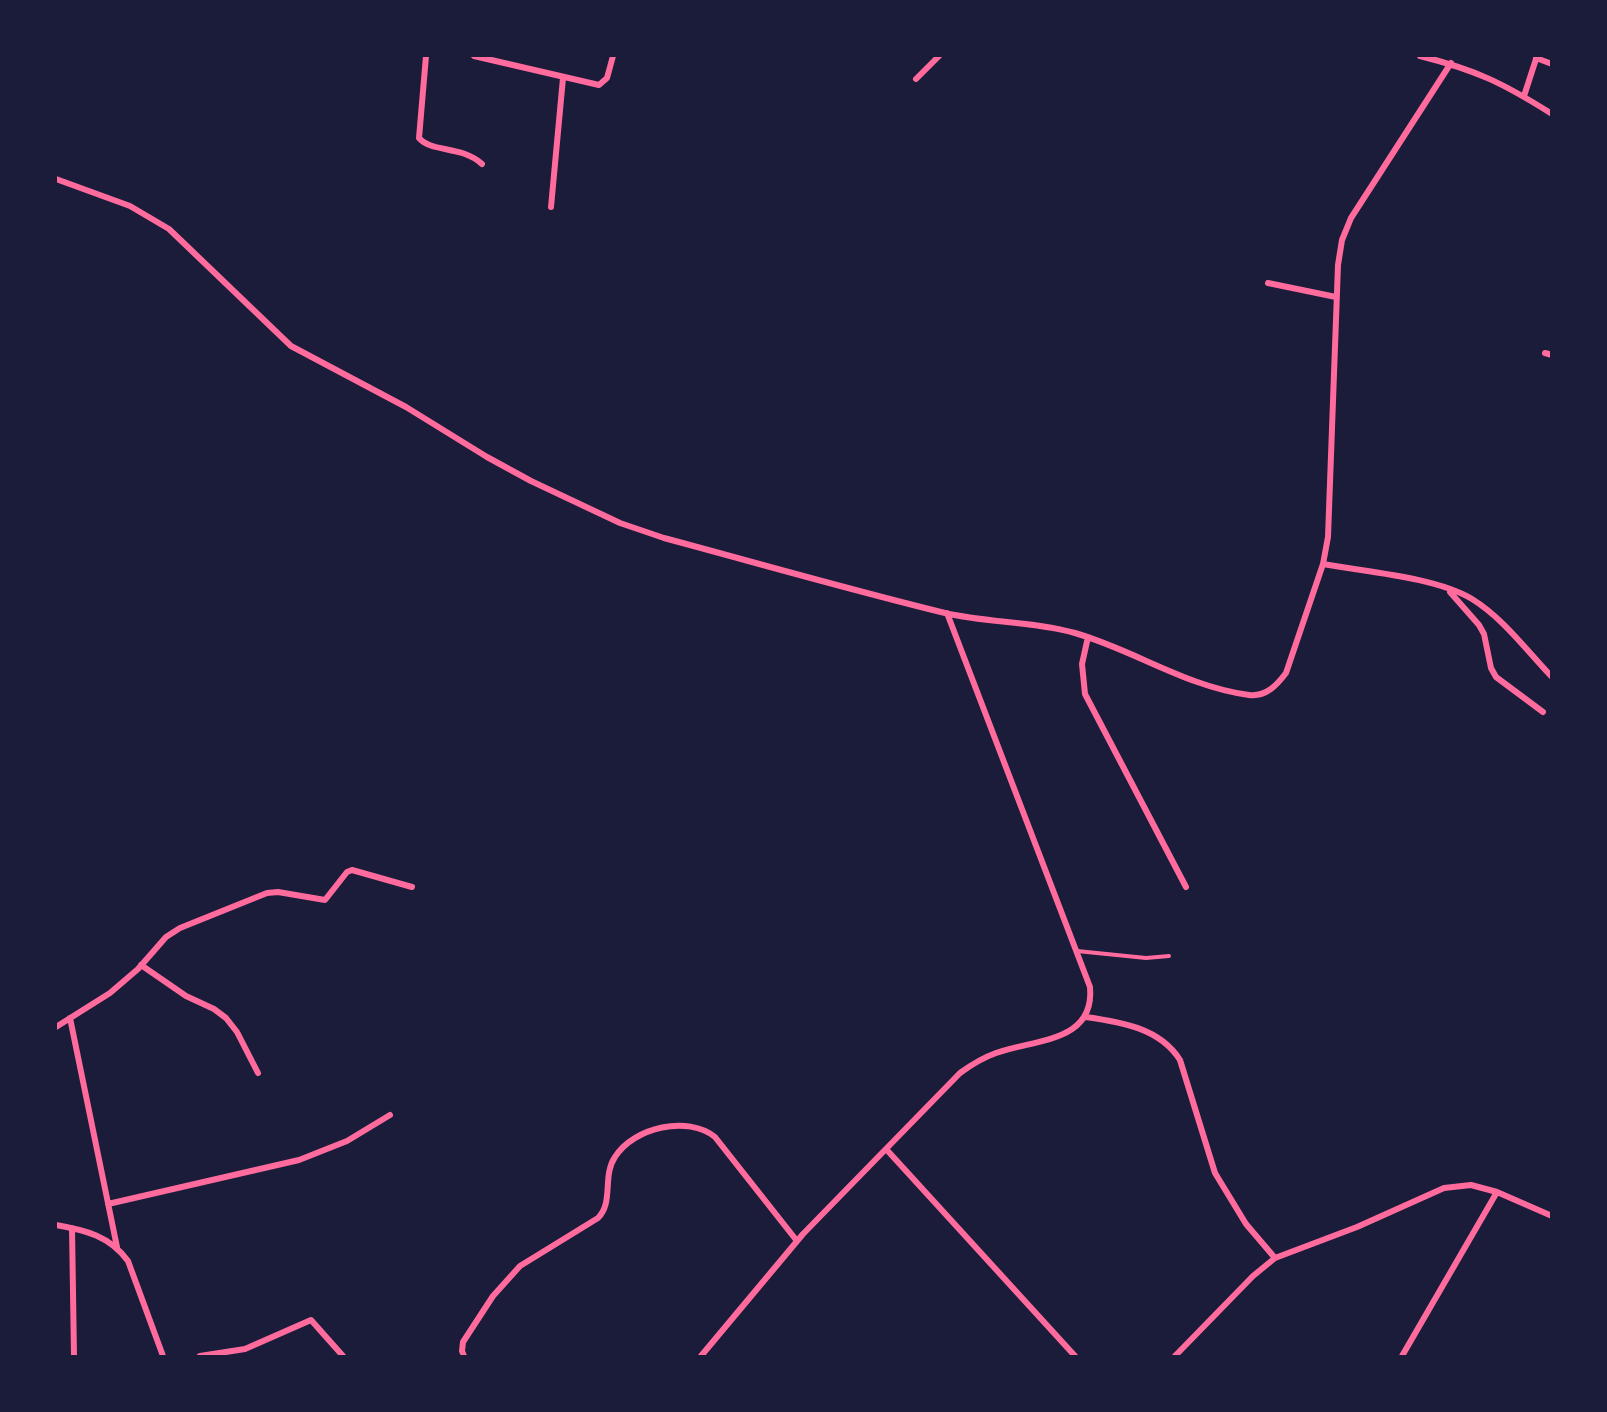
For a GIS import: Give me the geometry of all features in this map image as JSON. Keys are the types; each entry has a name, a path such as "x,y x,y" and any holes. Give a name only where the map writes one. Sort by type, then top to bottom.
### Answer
{"street":[{"path":"426,56 419,138 430,146 467,153 482,164"},
{"path":"474,56 593,85 604,83 613,56"},
{"path":"916,79 939,56"},
{"path":"1420,56 1478,72 1524,96 1551,114"},
{"path":"1524,96 1536,57 1551,64"},
{"path":"56,180 130,206 169,229 268,327 291,346 406,406 487,458 577,504 620,523 664,538 947,613 1072,632 1191,681 1251,696 1265,693 1277,685 1286,673 1323,564 1328,537 1336,297 1342,240 1351,218 1451,63"},
{"path":"551,207 563,78"},
{"path":"1268,283 1336,297"},
{"path":"1323,564 1402,578 1448,589 1471,598 1488,611 1551,677"},
{"path":"1448,589 1479,625 1484,634 1491,668 1497,677 1543,712"},
{"path":"701,1356 798,1241 960,1073 979,1060 997,1052 1055,1037 1074,1029 1086,1017 1092,1004 1090,987 947,613"},
{"path":"1088,637 1081,678 1085,694 1186,887"},
{"path":"56,1027 110,993 141,965 166,937 180,928 267,893 278,892 325,900 347,872 352,870 412,886"},
{"path":"141,965 186,996 226,1018 237,1032 258,1073"},
{"path":"1086,1017 1137,1028 1161,1039 1173,1048 1180,1060 1215,1173 1246,1224 1275,1258"},
{"path":"70,1018 117,1246"},
{"path":"108,1204 299,1160 347,1141 390,1115"},
{"path":"464,1356 463,1342 504,1281 520,1266 598,1218 606,1206 608,1177 614,1157 629,1142 652,1130 672,1126 707,1131 715,1137 798,1241"},
{"path":"886,1149 1075,1356"},
{"path":"1175,1356 1253,1276 1275,1258 1357,1227 1444,1188 1471,1185 1497,1192 1551,1216"},
{"path":"1402,1356 1497,1192"},
{"path":"56,1225 109,1240 117,1246 128,1261 163,1356"},
{"path":"72,1228 74,1356"},
{"path":"200,1356 245,1349 311,1320 343,1356"}],"lane":[{"path":"1076,951 1146,958 1169,956"}]}
